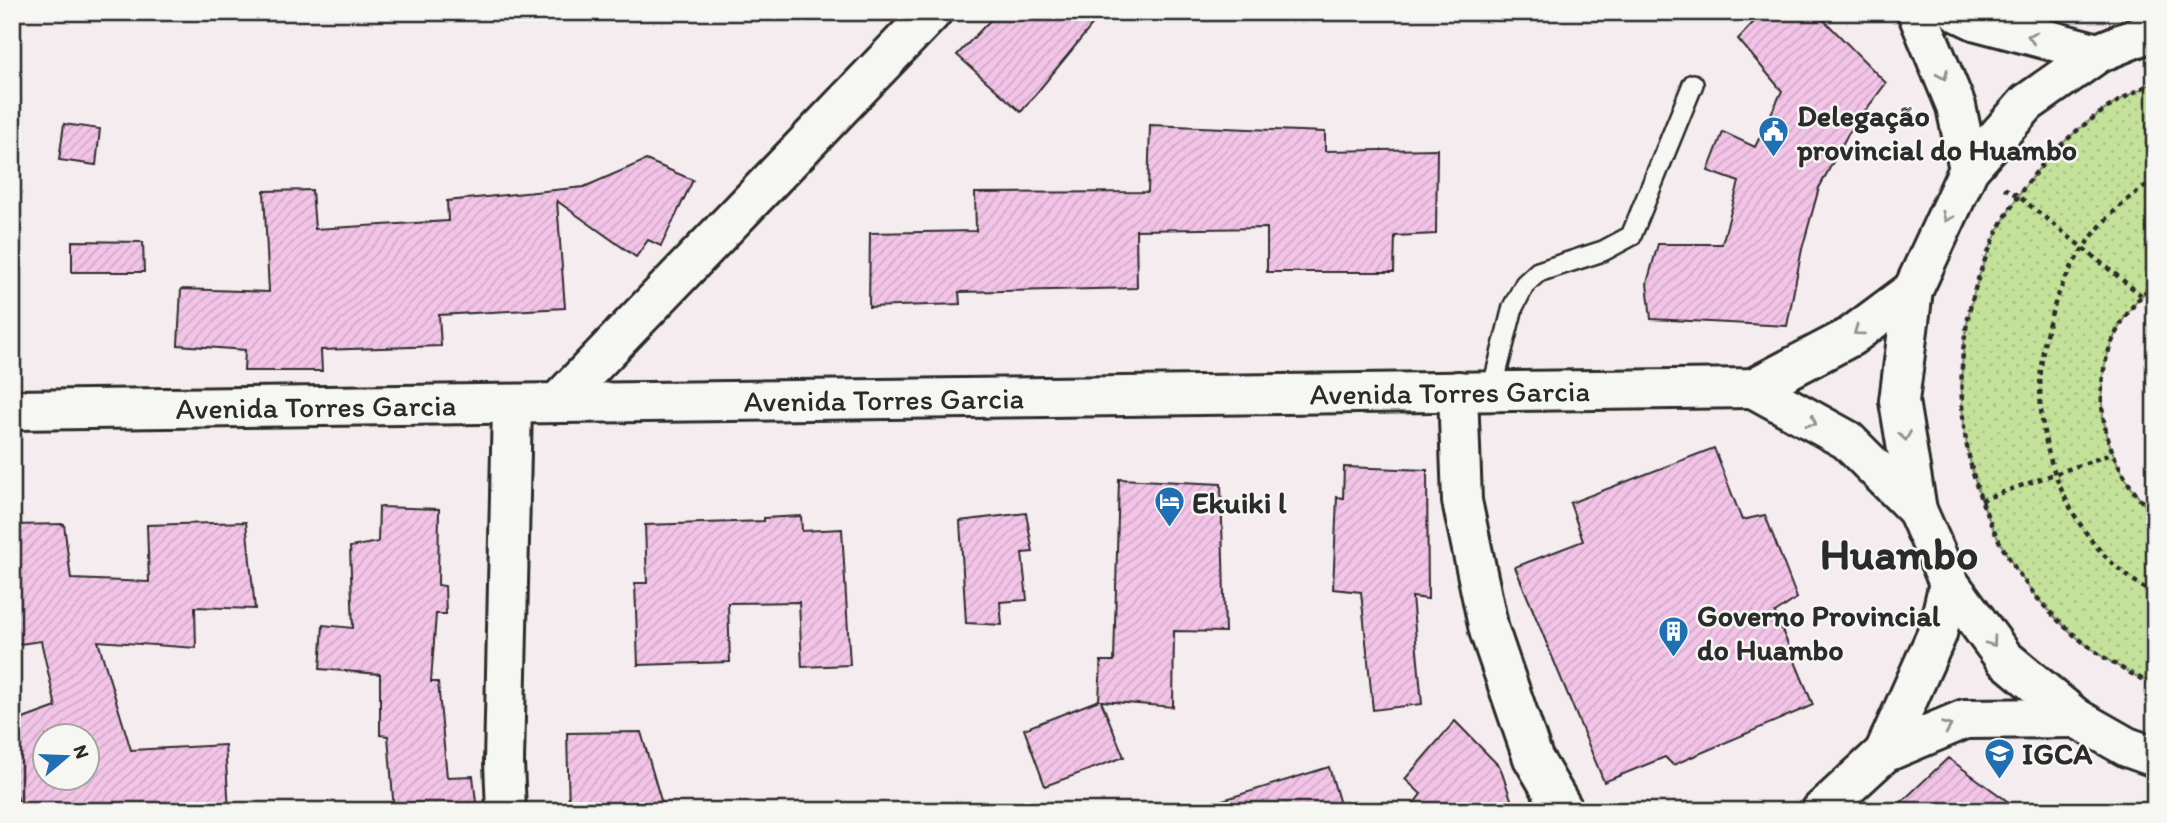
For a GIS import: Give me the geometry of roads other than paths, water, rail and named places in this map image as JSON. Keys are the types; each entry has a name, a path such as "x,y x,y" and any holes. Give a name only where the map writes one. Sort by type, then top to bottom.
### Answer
{"main road":[{"path":"559,401 932,12"},
{"path":"1917,12 1956,106 1969,169"},
{"path":"1958,12 1977,21 2098,53"},
{"path":"2155,30 2098,53 2027,103 1969,169 1913,290 1899,401 1917,510 1950,583 2004,659 2076,718 2127,747 2155,757"},
{"path":"1754,388 1850,337 1913,290"},
{"path":"1754,388 1847,440 1917,510"},
{"name":"Avenida Torres Garcia","path":"12,410 512,406 559,401 1754,388"},
{"path":"1475,391 1462,501 1489,630 1533,758 1564,811"},
{"path":"506,811 504,762 512,406"},
{"path":"1884,753 1937,634 1950,583"},
{"path":"1821,811 1884,753 1965,719 2076,718"}],"lane":[{"path":"1475,391 1513,307 1525,285 1538,272 1603,251 1631,236 1693,84"}],"place":[{"name":"Delegação provincial do Huambo","path":"1774,159"},
{"name":"Ekuiki l","path":"1169,529"},
{"name":"Governo Provincial do Huambo","path":"1674,659"},
{"name":"IGCA","path":"1999,780"}],"district":[{"name":"Huambo","path":"1899,553"}]}
